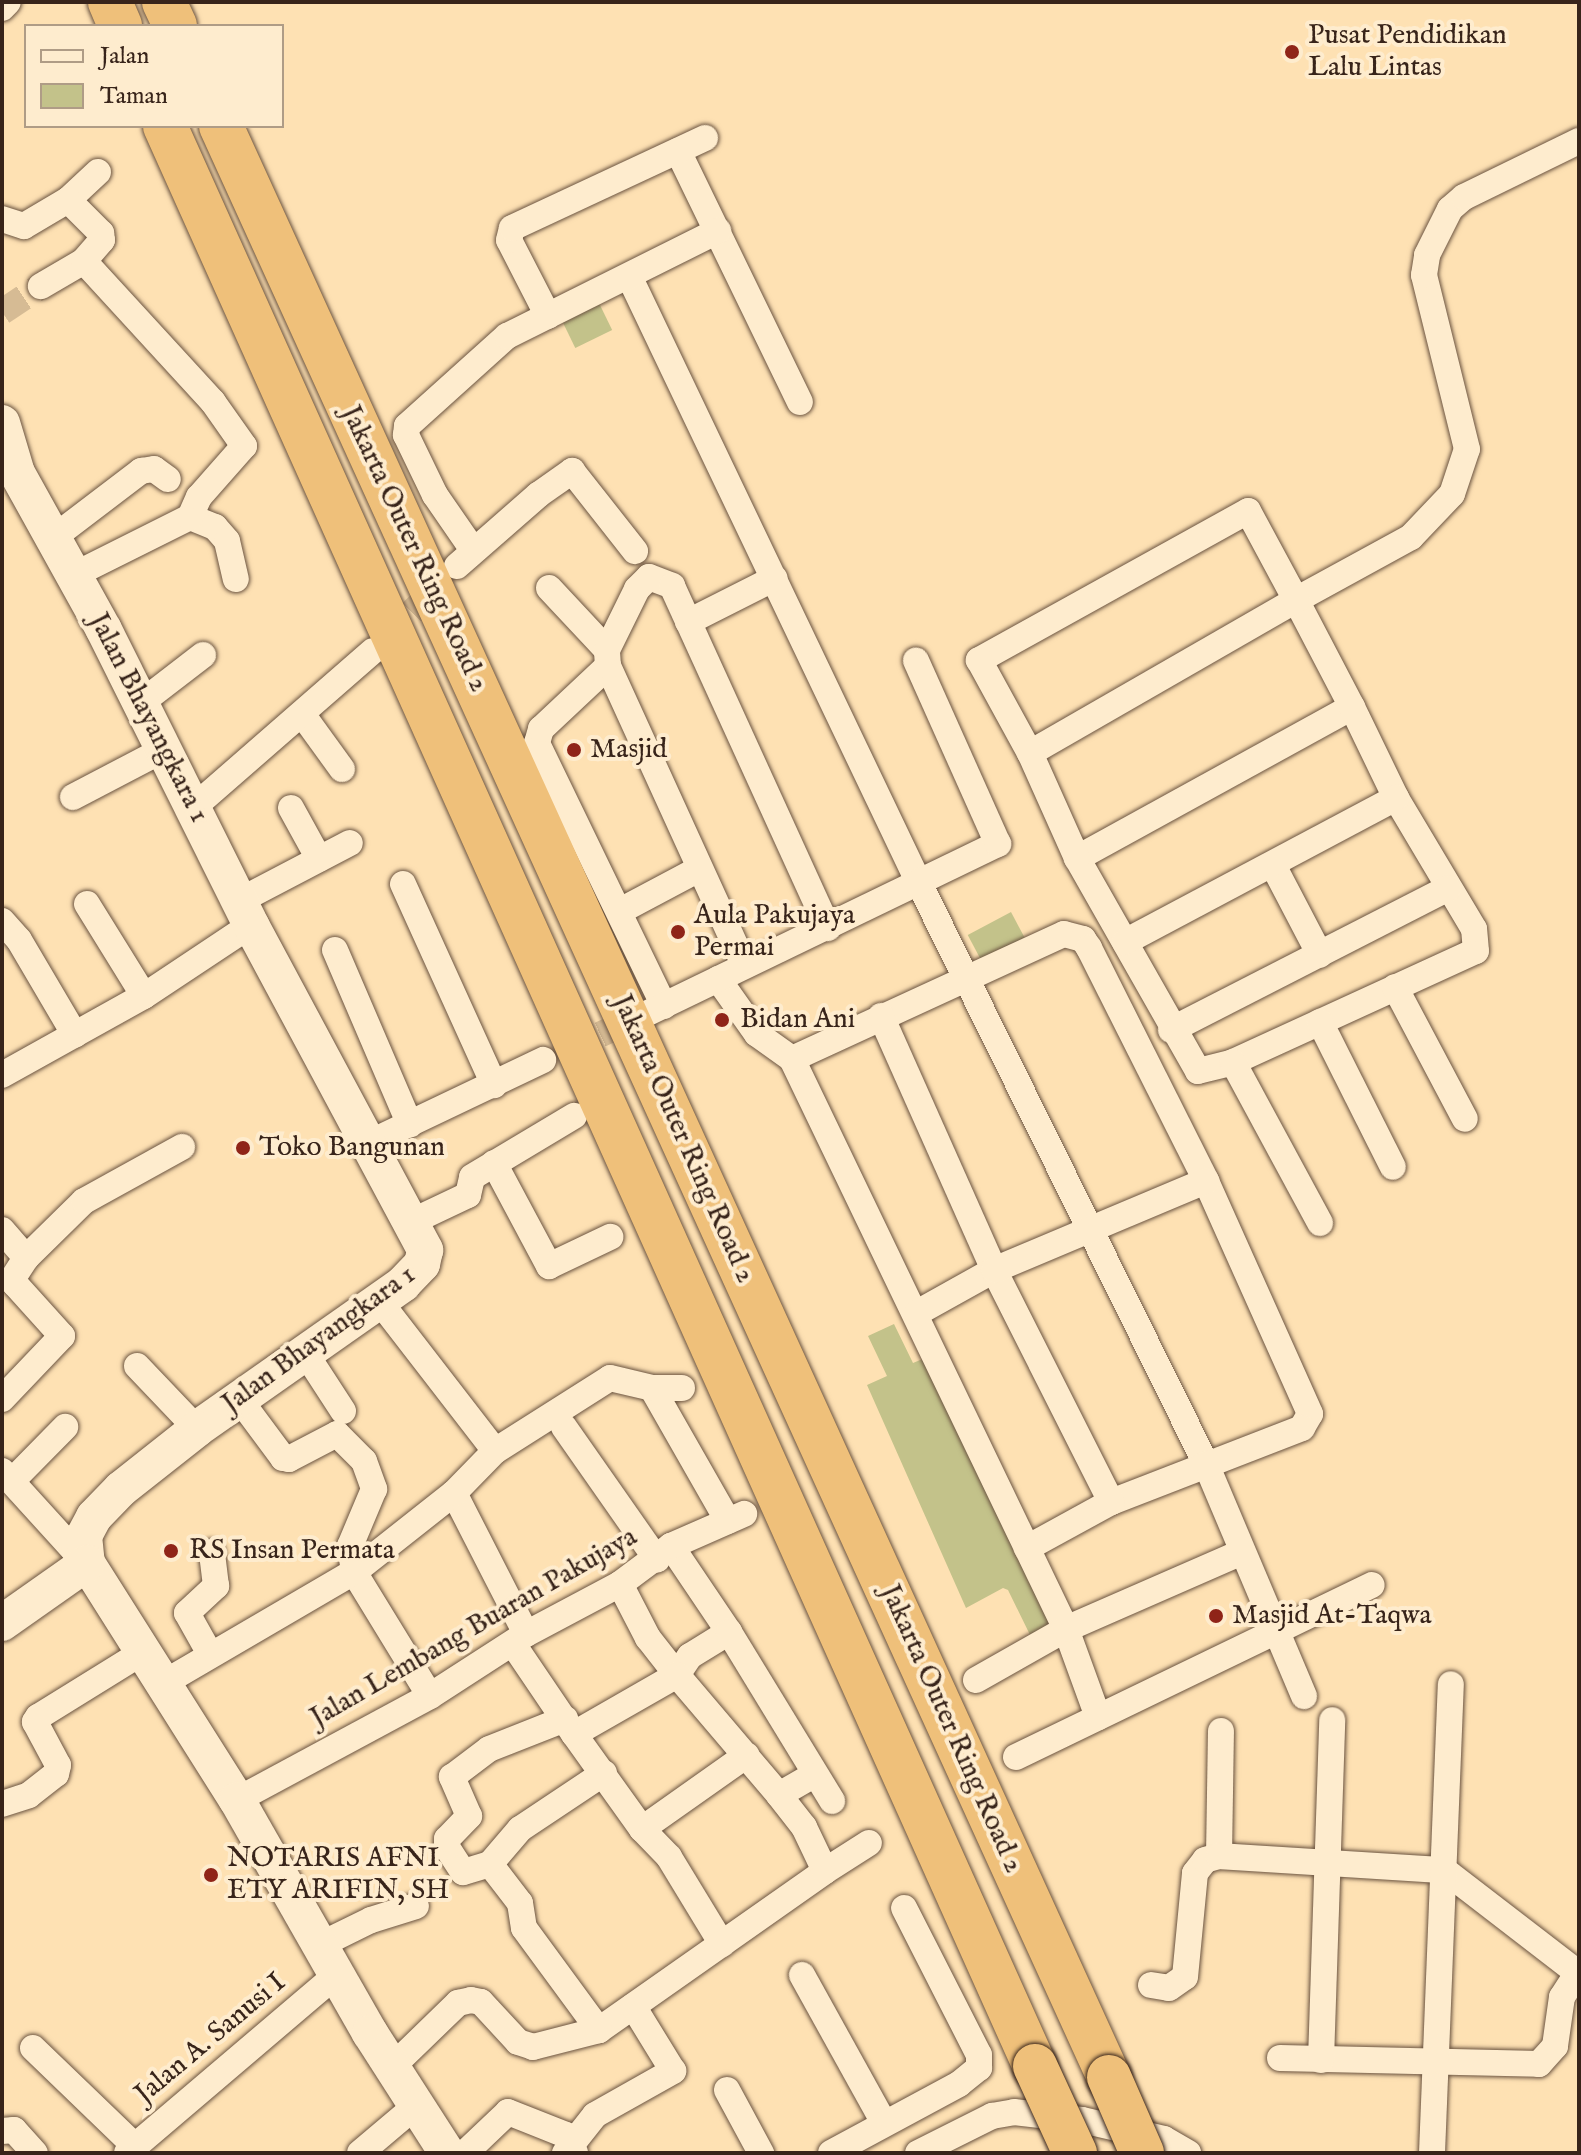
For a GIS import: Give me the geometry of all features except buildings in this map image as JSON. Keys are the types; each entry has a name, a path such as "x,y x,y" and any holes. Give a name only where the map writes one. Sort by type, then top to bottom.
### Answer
{"highway":[{"path":"110,2 119,24"},
{"path":"164,2 174,24"},
{"name":"Jakarta Outer Ring Road 2","path":"166,128 1075,2153"},
{"name":"Jakarta Outer Ring Road 2","path":"222,128 1142,2153"}],"street":[{"path":"2,8 8,2"},
{"path":"548,316 509,240 512,228 705,138"},
{"path":"1030,753 1411,537 1452,494 1467,449 1424,275 1427,255 1450,209 1464,197 1579,141"},
{"path":"678,151 800,402"},
{"path":"2,219 24,226 68,200 98,172"},
{"path":"41,286 84,261 102,240 101,233 68,200"},
{"path":"635,551 572,471 465,558 406,429 507,336 630,278 718,231"},
{"path":"74,575 190,517 199,497 244,446 242,437 84,261"},
{"path":"630,278 918,881 1206,1464 1304,1696"},
{"name":"Jalan Bhayangkara 1","path":"2,423 17,473 142,702 245,913 422,1238 425,1258 414,1275 380,1302 197,1429 94,1517 86,1556"},
{"path":"53,538 141,471 154,469 168,479"},
{"path":"1248,511 1296,600 1396,798 1474,929 1476,951 1233,1062 1198,1071 1171,1030 1077,858 1030,753 979,660 1248,511"},
{"path":"190,517 215,527 227,541 236,579"},
{"path":"828,928 672,586 649,577 637,589 608,658 541,729 537,743 620,911 656,1009 744,964 828,928 918,881 991,850 1000,839 916,661"},
{"path":"688,622 775,578"},
{"path":"549,588 608,658 699,869 744,964"},
{"path":"194,807 373,651"},
{"path":"142,702 203,655"},
{"path":"1077,858 1352,707"},
{"path":"302,714 342,769"},
{"path":"73,797 165,749"},
{"path":"1125,942 1274,867 1396,798"},
{"path":"291,808 319,859"},
{"path":"2,1075 144,996 245,913 319,859 350,843"},
{"path":"1274,867 1320,955"},
{"path":"620,911 699,869"},
{"path":"403,884 494,1085"},
{"path":"1171,1030 1448,888"},
{"path":"87,904 144,996"},
{"path":"5,929 75,1035"},
{"path":"792,1059 1064,934 1083,939 1206,1181 1310,1414 1302,1428 1111,1502 1027,1548"},
{"path":"335,950 410,1125"},
{"path":"718,979 757,1034 792,1059 917,1313 1066,1629 1098,1717"},
{"path":"1395,987 1465,1119"},
{"path":"881,1016 994,1270 1111,1502"},
{"path":"1320,1022 1393,1167"},
{"path":"369,1143 543,1060"},
{"path":"1233,1062 1320,1223"},
{"path":"411,1222 468,1195 472,1177 574,1116"},
{"path":"2,1399 62,1336 15,1284 13,1278 26,1258 84,1201 182,1147"},
{"path":"494,1163 549,1266 610,1237"},
{"path":"917,1313 994,1270 1206,1181"},
{"path":"2,1230 26,1258"},
{"path":"380,1302 495,1451"},
{"path":"306,1354 343,1411"},
{"path":"137,1366 197,1429"},
{"path":"162,1684 354,1572 454,1493 495,1451 610,1378 652,1388 682,1388"},
{"name":"Jalan Lembang Buaran Pakujaya","path":"237,1800 430,1696 520,1639 620,1584 664,1553 736,1518 652,1388"},
{"path":"240,1400 283,1458 289,1459 337,1434 364,1461 374,1489 350,1546 354,1572 430,1696"},
{"path":"65,1427 7,1476 74,1550 86,1556 162,1684 237,1800 329,1960 447,2153"},
{"path":"564,1427 729,1632 832,1801"},
{"path":"454,1493 520,1639 569,1727 642,1829 669,1857 722,1944"},
{"path":"210,1654 187,1613 216,1586 212,1552"},
{"path":"976,1680 1066,1629 1242,1552"},
{"path":"2,1623 86,1556"},
{"path":"620,1584 655,1649 747,1755 804,1827 825,1871"},
{"path":"1016,1757 1372,1585"},
{"path":"604,1773 520,1829 490,1864 463,1872 447,1847 447,1839 469,1816 452,1777 489,1749 569,1727 677,1675 690,1656 729,1632"},
{"path":"2,1804 29,1795 56,1774 58,1765 35,1722 38,1717 143,1652"},
{"path":"1432,2153 1451,1684"},
{"path":"1321,2060 1330,1860 1332,1720"},
{"path":"1219,1856 1221,1731"},
{"path":"642,1829 747,1755"},
{"path":"779,1795 812,1776"},
{"path":"393,2066 458,2003 471,2000 481,2002 518,2042 533,2047 599,2030 869,1843"},
{"path":"1151,1985 1169,1988 1185,1977 1195,1873 1205,1860 1219,1856 1330,1860 1444,1870 1578,1973 1562,1997 1555,2046 1539,2064 1435,2065 1280,2058"},
{"path":"490,1864 520,1903 524,1928 599,2030"},
{"name":"Jalan A. Sanusi I","path":"142,2147 371,1920 416,1906"},
{"path":"831,2153 959,2084 979,2068 979,2055 904,1908"},
{"path":"802,1975 884,2123"},
{"path":"571,2151 595,2115 673,2071 633,2006"},
{"path":"33,2048 142,2147"},
{"path":"727,2090 761,2153"},
{"path":"360,2153 418,2104"},
{"path":"465,2153 508,2112 566,2135 571,2151"},
{"path":"918,2153 992,2116 1014,2112 1082,2120 1164,2139 1188,2153"},
{"path":"2,2131 14,2130 35,2153"}],"green space":[{"path":"599,303 612,330 575,348 562,321"},
{"path":"1011,912 1027,942 984,965 968,935"},
{"path":"894,1324 913,1363 925,1358 1058,1625 1032,1639 1008,1590 1003,1588 966,1608 867,1385 887,1376 868,1336"}],"tunnel":[{"path":"2,312 41,286"},
{"path":"384,640 441,583"},
{"path":"565,1051 638,1017"}],"place":[{"name":"Pusat Pendidikan Lalu Lintas","path":"1292,52"},
{"name":"Masjid","path":"574,750"},
{"name":"Aula Pakujaya Permai","path":"678,932"},
{"name":"Bidan Ani","path":"722,1020"},
{"name":"Toko Bangunan","path":"243,1148"},
{"name":"RS Insan Permata","path":"171,1551"},
{"name":"Masjid At-Taqwa","path":"1216,1616"},
{"name":"NOTARIS AFNI ETY ARIFIN, SH","path":"211,1875"}]}
